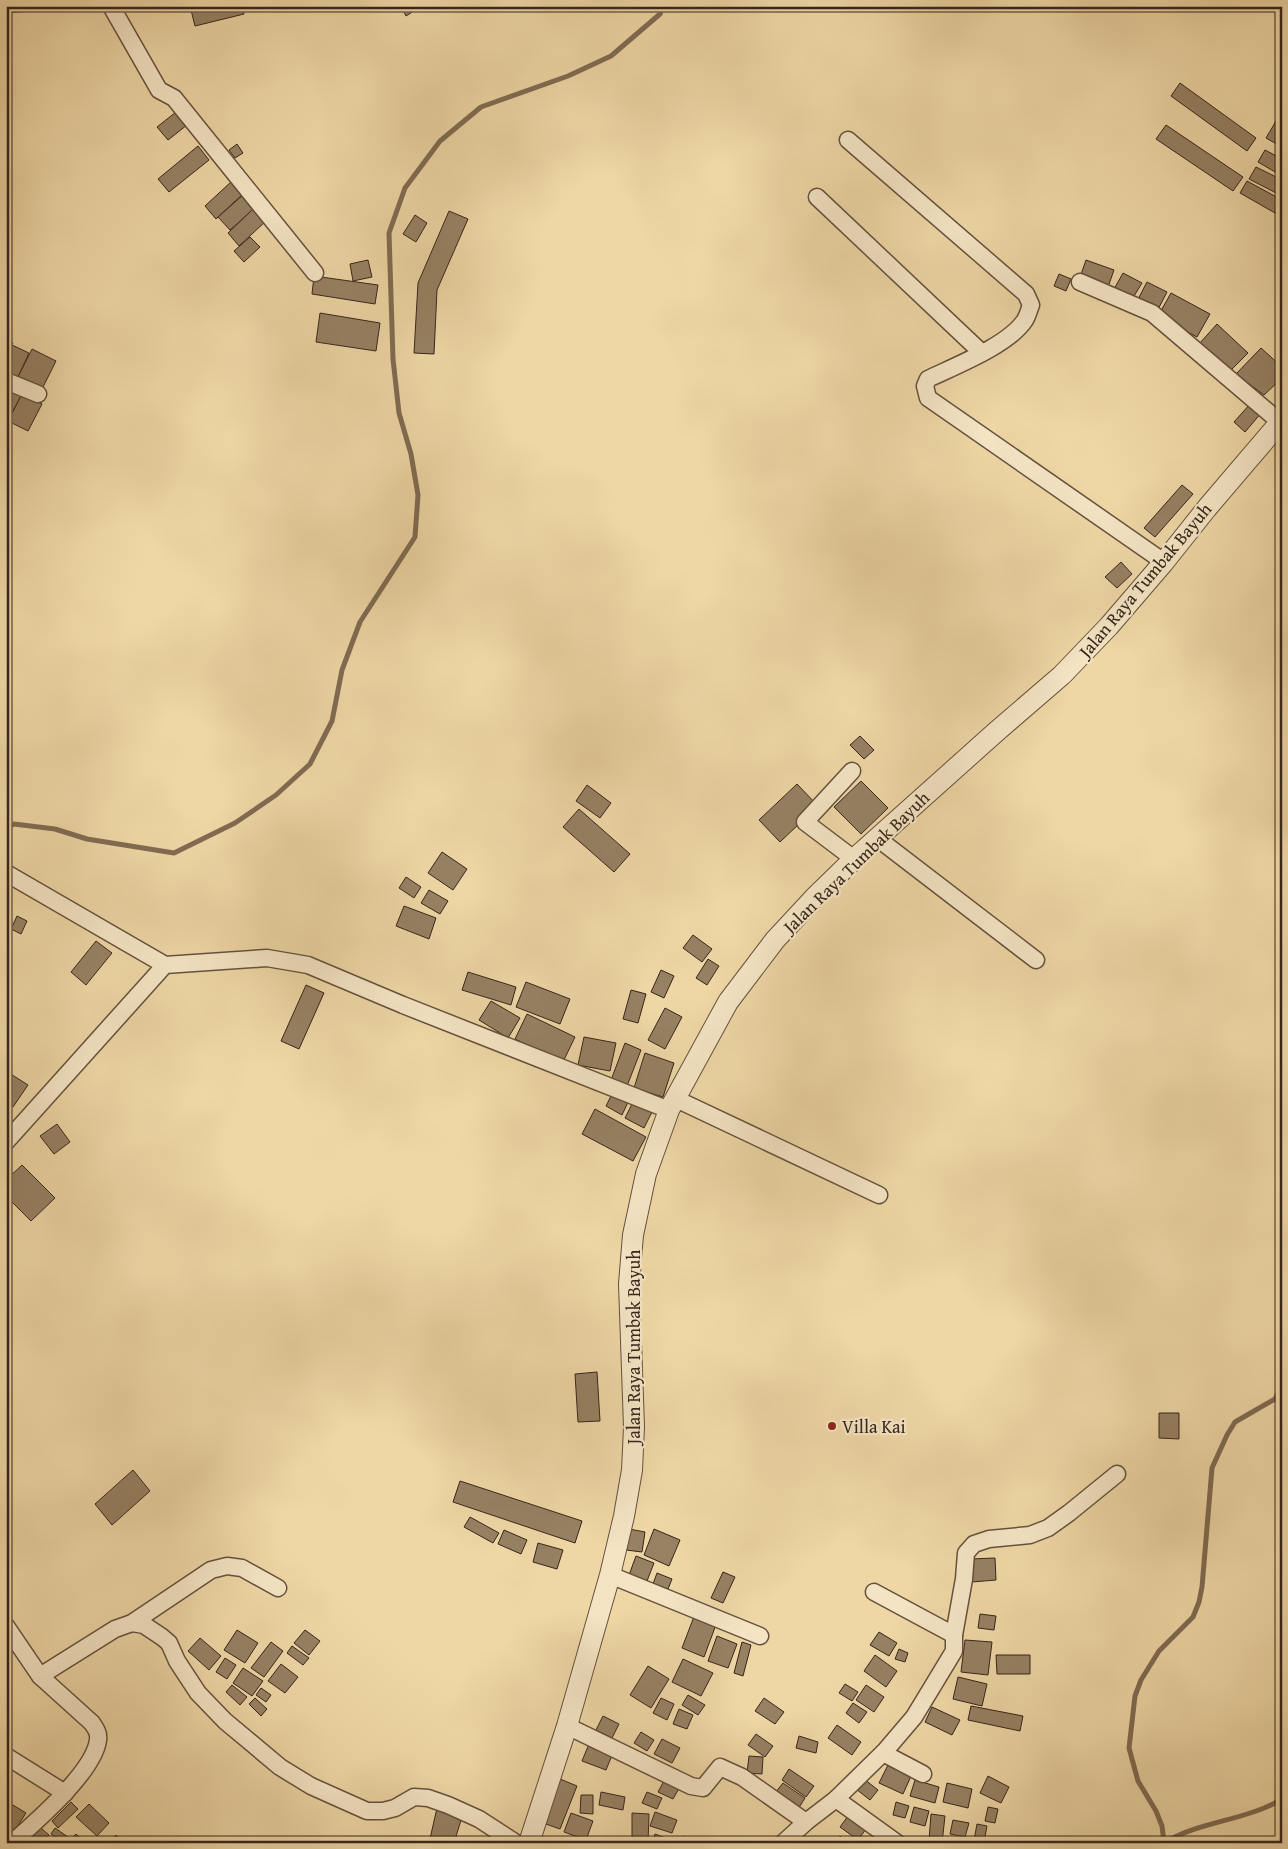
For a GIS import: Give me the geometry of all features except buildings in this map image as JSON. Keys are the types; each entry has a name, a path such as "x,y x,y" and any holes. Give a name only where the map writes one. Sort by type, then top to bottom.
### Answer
{"street":[{"path":"111,6 159,90 174,98 315,273"},
{"path":"848,140 1026,294 1031,305 1025,320 1011,335 982,353 928,379 925,386 928,398 1164,562"},
{"path":"817,197 982,353"},
{"path":"1080,282 1152,313 1281,421"},
{"path":"6,381 38,394"},
{"name":"Jalan Raya Tumbak Bayuh","path":"530,1843 567,1726 610,1575 624,1516 632,1470 634,1427 629,1284 633,1235 646,1174 672,1104 734,994 775,940 814,898 877,838 1062,675 1109,626 1281,421"},
{"path":"852,771 805,822 854,860"},
{"path":"877,838 1036,960"},
{"path":"6,874 165,965 268,958 308,965 403,1005 672,1104 878,1195"},
{"path":"6,1142 12,1126 165,965"},
{"path":"793,1840 806,1822 836,1799 883,1753 914,1717 954,1651 954,1635 964,1580 966,1553 974,1544 989,1539 1030,1535 1048,1528 1117,1474"},
{"path":"40,1676 115,1629 132,1623 210,1570 227,1566 242,1568 278,1588"},
{"path":"610,1575 760,1636"},
{"path":"874,1592 954,1635"},
{"path":"132,1623 144,1625 169,1643 177,1661 198,1692 225,1721 280,1767 311,1786 367,1811 383,1811 395,1808 414,1797 428,1798 479,1819 516,1843"},
{"path":"6,1626 40,1676 92,1723 98,1731 97,1747 89,1763 65,1793 12,1841"},
{"path":"567,1726 691,1786 703,1788 720,1767 742,1777 806,1822"},
{"path":"883,1753 923,1774"},
{"path":"6,1756 65,1793"},
{"path":"836,1799 897,1843"}],"waterway":[{"path":"6,828 14,824 55,829 87,839 174,853 235,823 276,795 310,764 332,721 342,670 360,622 415,537 418,495 411,454 399,413 393,359 389,233 405,188 440,141 481,107 568,76 611,56 660,14 663,6"},
{"path":"1164,1842 1162,1826 1156,1811 1138,1781 1129,1748 1135,1696 1141,1680 1159,1651 1193,1617 1199,1602 1202,1587 1212,1468 1227,1435 1235,1422 1275,1399 1282,1385"},
{"path":"1164,1843 1192,1830 1253,1812 1282,1799"}],"place":[{"name":"Villa Kai","path":"832,1426"}]}
